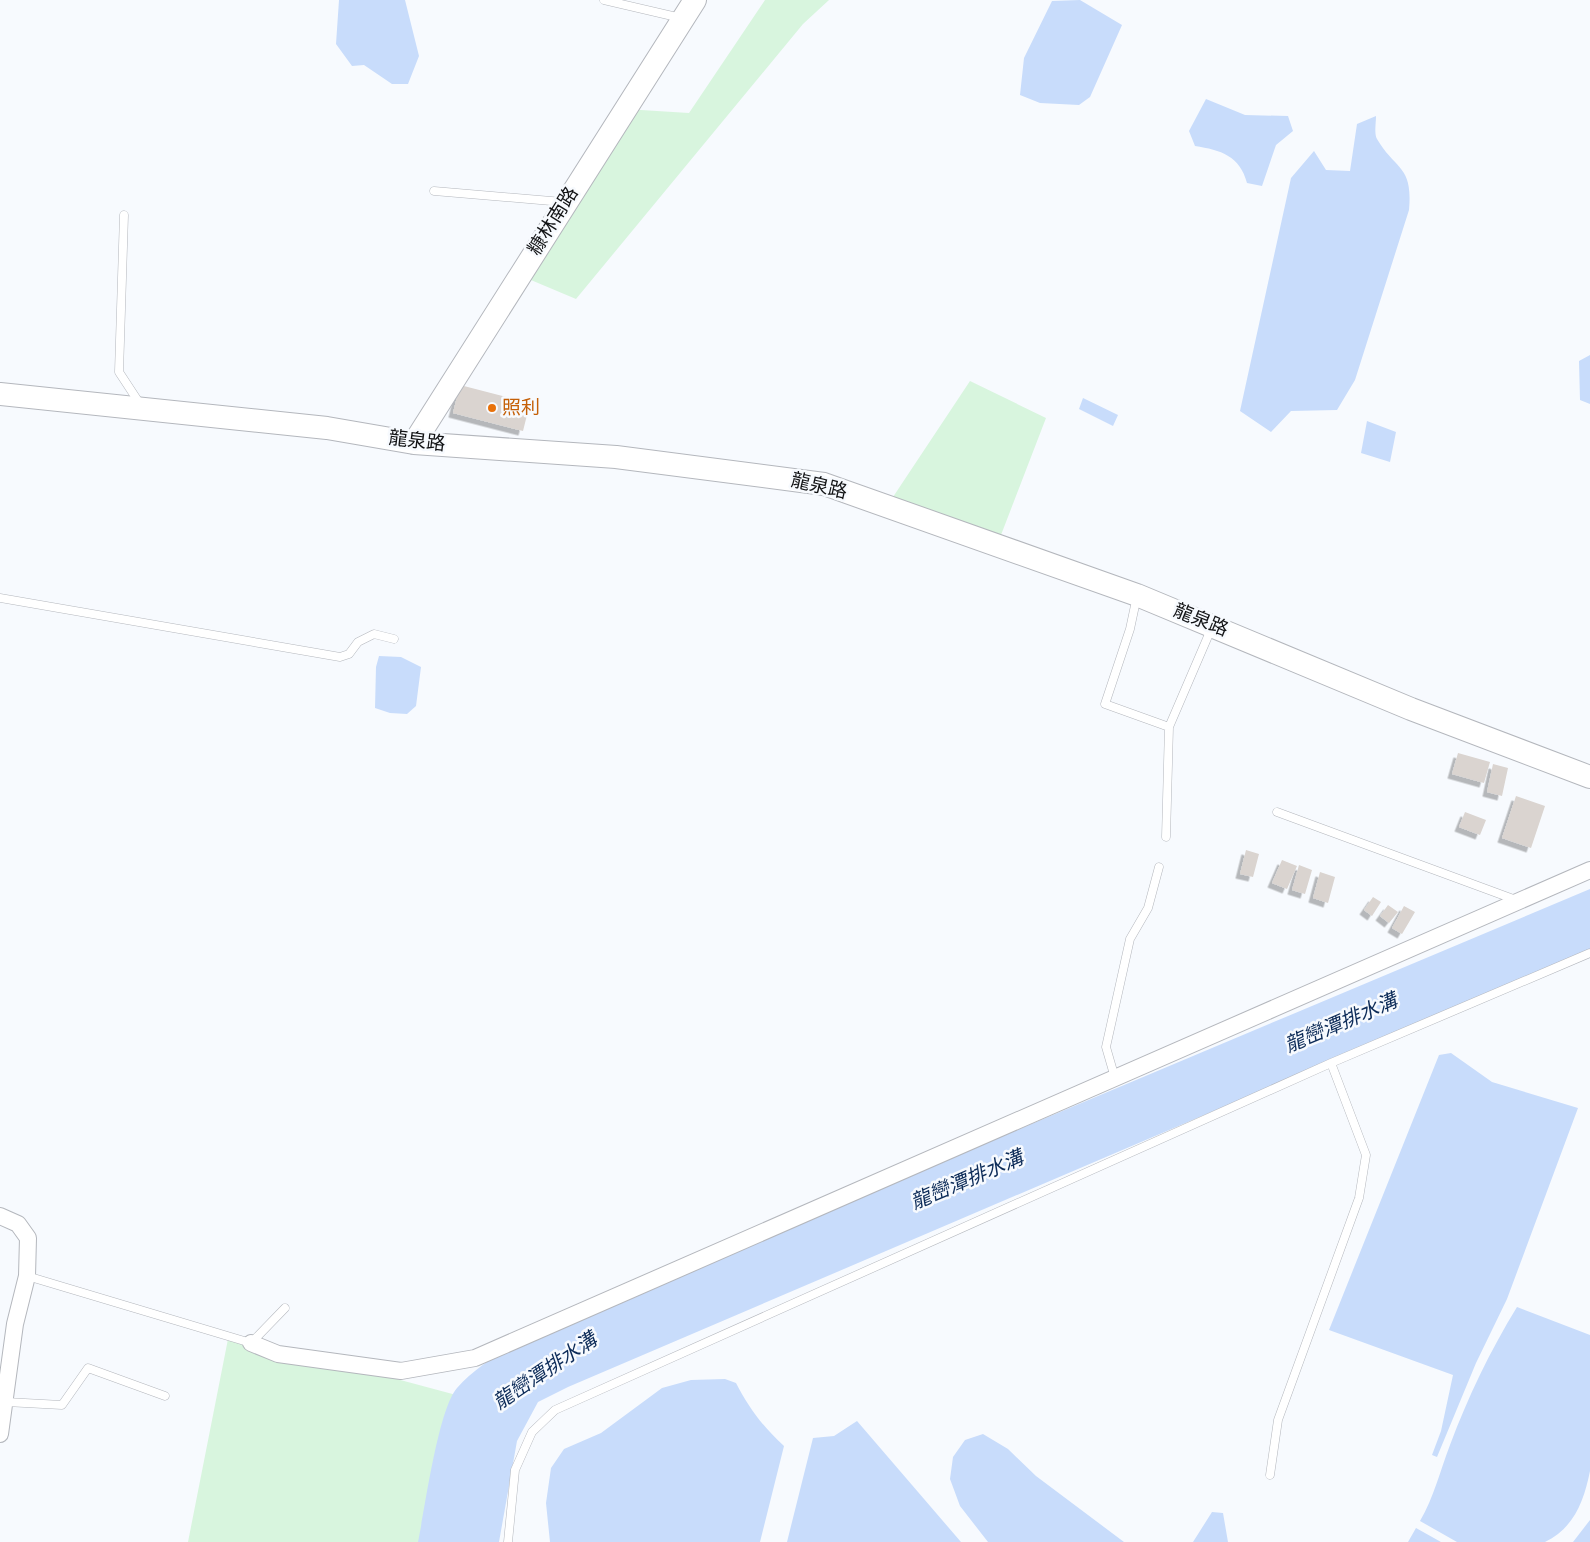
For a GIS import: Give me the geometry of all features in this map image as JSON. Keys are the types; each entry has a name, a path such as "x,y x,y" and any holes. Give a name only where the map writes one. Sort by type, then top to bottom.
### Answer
{"street":[{"name":"糠林南路","path":"414,443 565,202 695,0"},
{"name":"龍泉路","path":"0,394 327,428 414,443 616,457 824,484 1137,595 1411,709 1590,777"},
{"path":"251,1343 278,1354 401,1371 476,1358 1590,870"},
{"path":"0,1216 18,1224 28,1238 27,1276 15,1324 6,1402 0,1434"}],"lane":[{"path":"604,0 683,19"},
{"path":"434,191 565,202"},
{"path":"124,215 119,372 142,409"},
{"path":"1137,595 1130,629 1105,704 1169,727"},
{"path":"0,598 340,657 349,654 358,642 374,634 394,639"},
{"path":"1166,837 1169,727 1213,625"},
{"path":"1276,812 1520,902"},
{"path":"1115,1078 1106,1047 1130,939 1148,908 1159,867"},
{"path":"508,1542 515,1470 532,1432 555,1410 1331,1063 1590,952"},
{"path":"1270,1475 1278,1420 1359,1198 1366,1155 1331,1063"},
{"path":"27,1276 251,1343 285,1308"},
{"path":"6,1402 62,1405 88,1368 165,1396"}],"green space":[{"path":"765,0 829,0 803,24 576,299 519,275 625,109 689,113"},
{"path":"970,381 1046,418 1001,535 891,500"},
{"path":"229,1334 460,1396 429,1542 188,1542"}],"water":[{"path":"339,0 405,0 419,56 408,84 392,84 364,65 352,66 336,44"},
{"path":"1080,0 1122,25 1090,97 1079,105 1040,103 1020,95 1024,58 1052,1"},
{"path":"1206,99 1245,115 1288,116 1293,131 1276,145 1262,186 1247,183 1240,166 1228,156 1221,152 1195,146 1189,131"},
{"path":"1376,116 1375,131 1377,139 1406,176 1410,195 1409,210 1355,380 1337,410 1291,411 1271,432 1240,411 1291,178 1314,151 1326,170 1350,171 1357,124"},
{"path":"1590,355 1590,404 1580,400 1579,361"},
{"path":"1083,398 1118,415 1113,426 1079,409"},
{"path":"1367,421 1396,432 1390,462 1361,453"},
{"path":"379,656 401,657 421,667 416,706 407,714 390,713 375,708 376,667"},
{"name":"龍巒潭排水溝","path":"1590,889 1590,950 568,1387 538,1402 517,1441 499,1542 418,1542 438,1438 450,1400 457,1388 468,1377 491,1359 516,1344 556,1324"},
{"path":"1451,1053 1492,1082 1578,1108 1507,1299 1476,1363 1437,1457 1432,1455 1441,1431 1453,1375 1329,1330 1439,1055"},
{"path":"1517,1307 1590,1335 1590,1471 1588,1482 1581,1503 1570,1521 1555,1536 1545,1542 1457,1542 1420,1521 1433,1493 1464,1409 1489,1357"},
{"path":"725,1379 736,1383 757,1417 784,1446 760,1542 550,1542 546,1503 551,1468 564,1449 601,1433 662,1388 691,1380"},
{"path":"857,1421 961,1542 787,1542 813,1438 834,1436"},
{"path":"983,1434 1008,1449 1036,1476 1124,1542 988,1542 960,1506 950,1479 953,1457 965,1440"},
{"path":"1212,1512 1223,1513 1228,1542 1193,1542"},
{"path":"1590,1520 1590,1542 1573,1542"},
{"path":"1416,1528 1441,1542 1408,1542"}],"building":[{"name":"照利","path":"460,385 530,403 523,431 453,413"},
{"path":"1458,753 1490,762 1484,783 1452,774"},
{"path":"1493,764 1508,768 1502,796 1487,792"},
{"path":"1516,796 1545,806 1531,848 1502,838"},
{"path":"1465,812 1486,820 1480,835 1459,827"},
{"path":"1246,850 1259,854 1253,877 1240,874"},
{"path":"1282,860 1297,866 1287,889 1272,883"},
{"path":"1299,865 1312,870 1305,894 1292,890"},
{"path":"1320,872 1335,877 1328,903 1313,898"},
{"path":"1373,897 1381,902 1372,916 1364,910"},
{"path":"1388,905 1398,912 1389,923 1380,916"},
{"path":"1404,906 1415,912 1402,934 1392,928"}],"place":[{"name":"照利","path":"492,408"}]}
